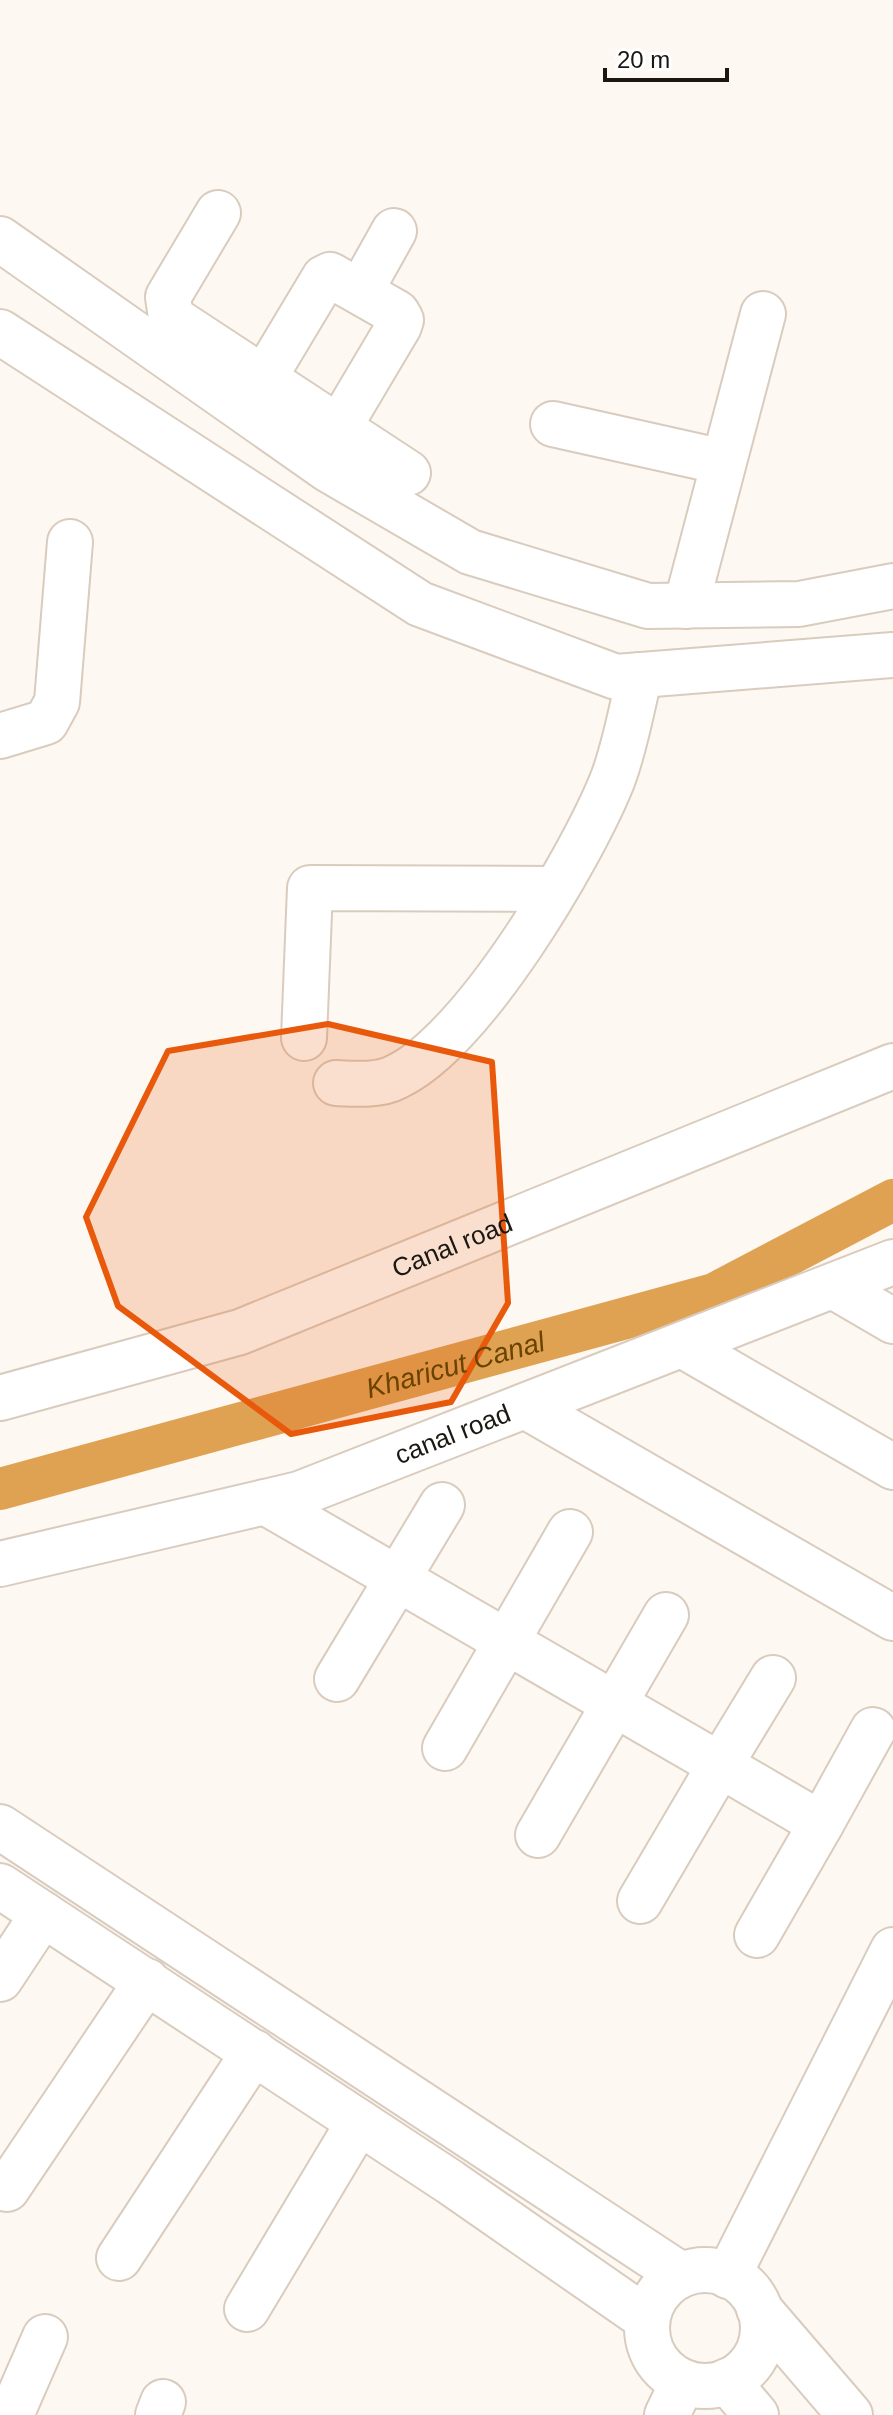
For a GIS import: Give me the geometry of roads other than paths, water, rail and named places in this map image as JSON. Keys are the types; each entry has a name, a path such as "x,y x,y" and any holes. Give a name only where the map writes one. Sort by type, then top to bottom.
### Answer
{"street":[{"path":"218,213 168,297 175,320 279,403 329,470 470,552 648,606 799,604 893,586"},
{"path":"361,290 394,231"},
{"path":"0,239 279,403 339,427 408,473"},
{"path":"279,403 324,278 335,276 397,313 401,320 339,427"},
{"path":"686,606 763,314"},
{"path":"0,332 420,604 616,677 893,655"},
{"path":"553,424 723,462"},
{"path":"0,736 46,722 57,702 70,542"},
{"path":"336,1083 361,1084 392,1079 417,1066 446,1040 484,997 556,889 613,779 640,675"},
{"path":"304,1038 310,888 556,889"},
{"name":"Canal road","path":"0,1398 240,1332 893,1066"},
{"name":"canal road","path":"0,1564 299,1494 893,1262"},
{"path":"833,1286 893,1321"},
{"path":"682,1345 893,1467"},
{"path":"525,1406 893,1618"},
{"path":"265,1502 821,1824"},
{"path":"337,1679 442,1505"},
{"path":"445,1748 570,1532"},
{"path":"538,1835 666,1615"},
{"path":"640,1901 773,1678"},
{"path":"757,1935 873,1730"},
{"path":"0,1827 681,2275"},
{"path":"0,1886 359,2122 647,2319"},
{"path":"0,1979 43,1914"},
{"path":"728,2276 893,1950"},
{"path":"7,2189 147,1981"},
{"path":"119,2258 254,2052"},
{"path":"247,2309 359,2122"},
{"path":"759,2309 763,2327 760,2346 752,2363 738,2376 702,2386 675,2399 667,2372 654,2357 647,2339 647,2319 653,2301 665,2285 681,2275 700,2270 719,2272 736,2279 750,2292 759,2309 850,2415"},
{"path":"11,2415 45,2337"},
{"path":"727,2381 756,2415"}],"waterway":[{"name":"Kharicut Canal","path":"0,1489 714,1294 893,1200"}]}
